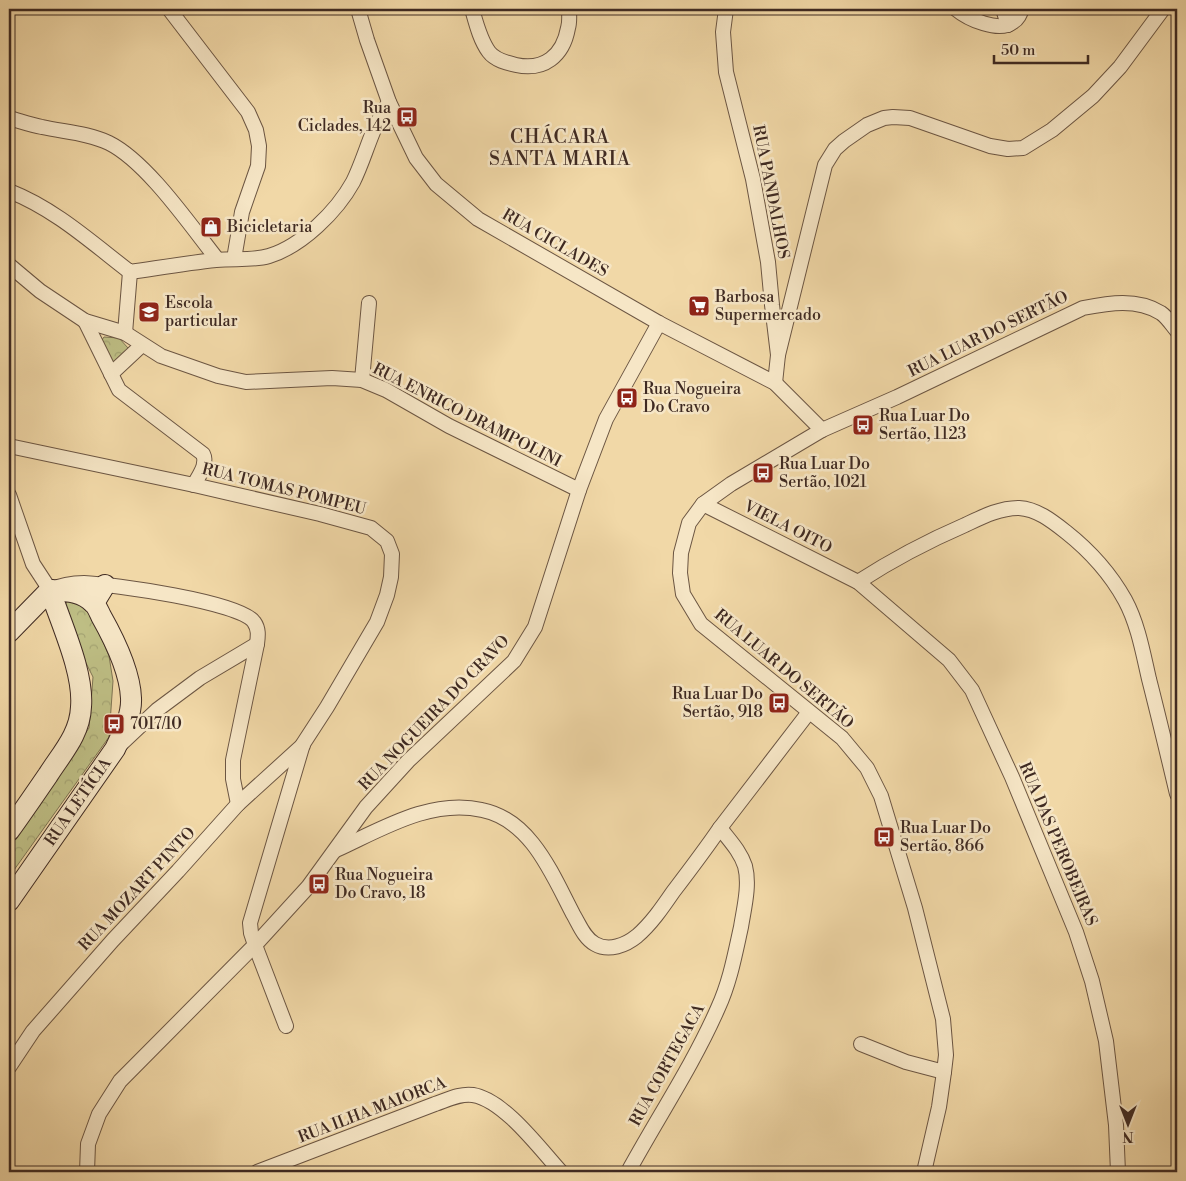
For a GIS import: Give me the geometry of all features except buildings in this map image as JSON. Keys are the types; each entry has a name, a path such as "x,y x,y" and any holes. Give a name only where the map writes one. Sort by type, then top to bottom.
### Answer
{"street":[{"path":"169,9 248,112 256,130 259,146 258,166 242,212 234,259"},
{"name":"RUA CICLADES","path":"358,9 389,102 416,158 436,184 478,219 659,323 775,383 822,430"},
{"path":"472,9 478,30 489,52 505,63 527,68 549,62 560,49 568,28 569,9"},
{"name":"RUA PANDALHOS","path":"726,9 723,32 726,72 753,180 768,262 778,355 775,383"},
{"path":"956,9 968,17 986,24 1008,25 1016,20 1022,9"},
{"path":"1002,9 1008,25"},
{"path":"778,355 824,165 835,149 867,125 884,118 893,117 910,118 990,146 1008,149 1023,148 1052,130 1093,96 1120,67 1163,9"},
{"path":"9,191 25,197 62,218 130,272 217,260 256,258 282,251 301,239 323,221 352,182 374,130 389,102"},
{"path":"9,118 108,142 130,156 150,177 217,260"},
{"name":"RUA ENRICO DRAMPOLINI","path":"9,265 40,291 85,321 125,333 161,356 218,376 246,382 332,378 362,380 386,390 449,426 579,490"},
{"path":"125,333 130,272"},
{"name":"RUA LUAR DO SERTÃO","path":"924,1172 939,1107 944,1072 946,1055 943,1018 915,908 881,796 867,768 842,738 700,624 683,594 680,573 681,553 689,523 703,504 731,484 822,430 897,397 1083,308 1116,302 1138,304 1162,314 1177,331"},
{"path":"362,380 369,303"},
{"path":"85,321 119,390 203,454 205,459 204,465 194,485"},
{"name":"RUA NOGUEIRA DO CRAVO","path":"87,1172 88,1144 99,1114 120,1081 255,945 308,886 366,807 408,761 514,660 535,627 579,490 606,419 659,323"},
{"path":"111,374 142,345"},
{"name":"RUA TOMAS POMPEU","path":"9,446 320,514 370,528 387,541 392,554 389,586 377,622 303,744 250,923 250,933 286,1026"},
{"path":"9,495 33,564 50,590 78,675 82,707 78,725 70,745 9,831"},
{"name":"VIELA OITO","path":"703,504 858,582"},
{"path":"858,582 892,561 938,537 994,512 1020,508 1038,513 1053,522 1089,552 1111,577 1132,614 1177,794"},
{"name":"RUA DAS PEROBEIRAS","path":"858,582 949,660 972,690 1012,777 1076,932 1092,981 1106,1041 1116,1125 1118,1172"},
{"path":"9,632 50,590 65,584 82,583 133,588 231,609 247,615 254,622 258,633 233,760 233,779 238,804"},
{"path":"94,603 105,585"},
{"path":"50,590 72,592 82,595 94,603 118,650 131,699 126,724 115,749"},
{"name":"RUA LETÍCIA","path":"9,901 115,749 157,710 200,678 257,644"},
{"path":"131,699 157,710"},
{"path":"335,851 397,822 427,811 456,808 482,810 506,819 528,836 552,873 583,932 595,944 606,948 620,946 636,937 654,919 720,828 809,712"},
{"name":"RUA MOZART PINTO","path":"9,1067 33,1031 113,940 238,804 303,744"},
{"name":"RUA CORTEGACA","path":"628,1172 698,1051 719,1007 732,970 744,912 747,886 745,868 740,852 720,828"},
{"path":"861,1044 906,1062 944,1072"},
{"name":"RUA ILHA MAIORCA","path":"257,1172 457,1096 472,1095 491,1101 508,1114 561,1172"}],"green space":[{"path":"104,337 119,338 128,348 117,367 109,360 101,341"},
{"path":"70,598 79,599 93,618 109,656 113,681 109,737 9,877 9,843 89,728 93,677 60,611"}],"place":[{"name":"Rua Ciclades, 142","path":"407,117"},
{"name":"Bicicletaria","path":"211,227"},
{"name":"Barbosa Supermercado","path":"699,306"},
{"name":"Escola particular","path":"149,312"},
{"name":"Rua Nogueira Do Cravo","path":"627,398"},
{"name":"Rua Luar Do Sertão, 1123","path":"863,425"},
{"name":"Rua Luar Do Sertão, 1021","path":"763,473"},
{"name":"Rua Luar Do Sertão, 918","path":"779,703"},
{"name":"7017/10","path":"114,724"},
{"name":"Rua Luar Do Sertão, 866","path":"884,837"},
{"name":"Rua Nogueira Do Cravo, 18","path":"319,884"}],"district":[{"name":"CHÁCARA SANTA MARIA","path":"560,148"}]}
